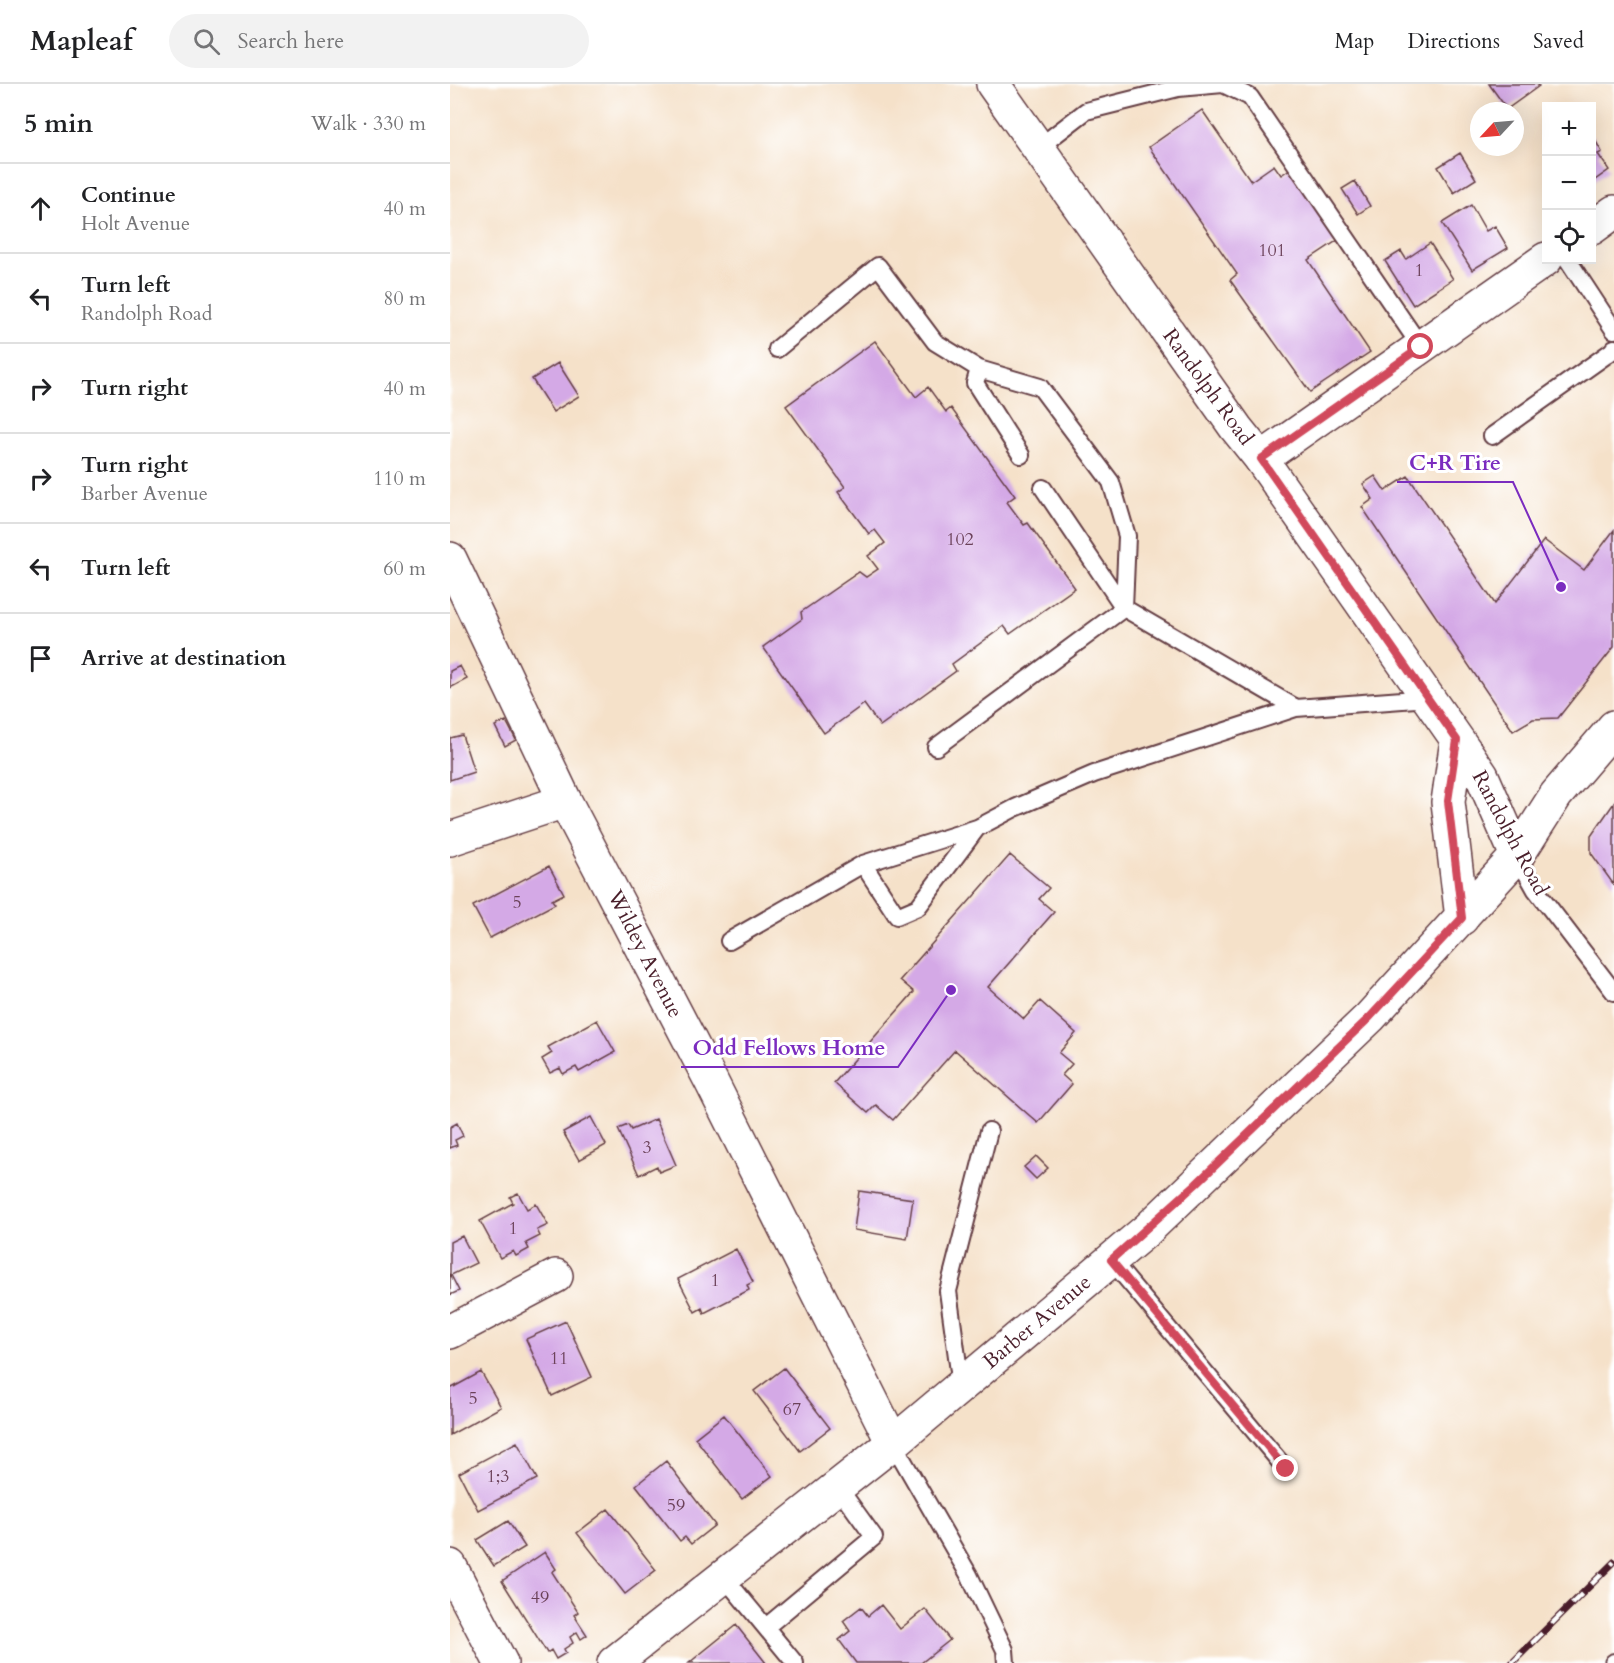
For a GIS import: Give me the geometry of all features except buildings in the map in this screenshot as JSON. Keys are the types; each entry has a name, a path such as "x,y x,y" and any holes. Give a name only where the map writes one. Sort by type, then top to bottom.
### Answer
{"street":[{"name":"Randolph Road","path":"993,84 1236,428 1261,459 1482,776 1517,856"},
{"path":"1596,225 1614,212"},
{"path":"1261,459 1542,263"},
{"name":"Wildey Avenue","path":"450,559 565,801 722,1101 893,1443"},
{"name":"Barber Avenue","path":"614,1663 893,1443 1111,1260 1196,1184 1370,1017 1462,918 1517,856 1556,795 1614,727"},
{"path":"1457,740 1448,801 1462,918"},
{"path":"450,838 565,801"},
{"path":"450,1332 556,1276"},
{"path":"450,1566 501,1663"}],"lane":[{"path":"1038,148 1086,111 1178,88 1224,84 1250,98 1421,347"},
{"path":"1571,264 1614,330"},
{"path":"777,349 878,266 935,342 979,369 1040,387 1111,482 1127,536 1124,608"},
{"path":"1492,436 1614,348"},
{"path":"979,369 975,383 1021,455"},
{"path":"1043,488 1124,608 1296,708"},
{"path":"936,747 1124,608"},
{"path":"729,941 863,864 977,828 1015,808 1094,774 1296,708 1429,698"},
{"path":"863,864 897,916 918,908 977,828"},
{"name":"Randolph Road","path":"1517,856 1536,890 1614,992"},
{"path":"961,1386 948,1291 988,1131"},
{"path":"1111,1260 1286,1469"},
{"path":"893,1443 969,1575 1005,1650 1006,1663"},
{"path":"766,1627 874,1537 838,1487"},
{"path":"724,1577 795,1663"}],"railway":[{"path":"1512,1663 1614,1562"}],"place":[{"name":"C+R Tire","path":"1561,587"},
{"name":"Odd Fellows Home","path":"951,990"}],"route":[{"path":"1286,1469 1111,1260 1196,1184 1370,1017 1462,918 1448,801 1457,740 1261,459 1421,347"}]}
